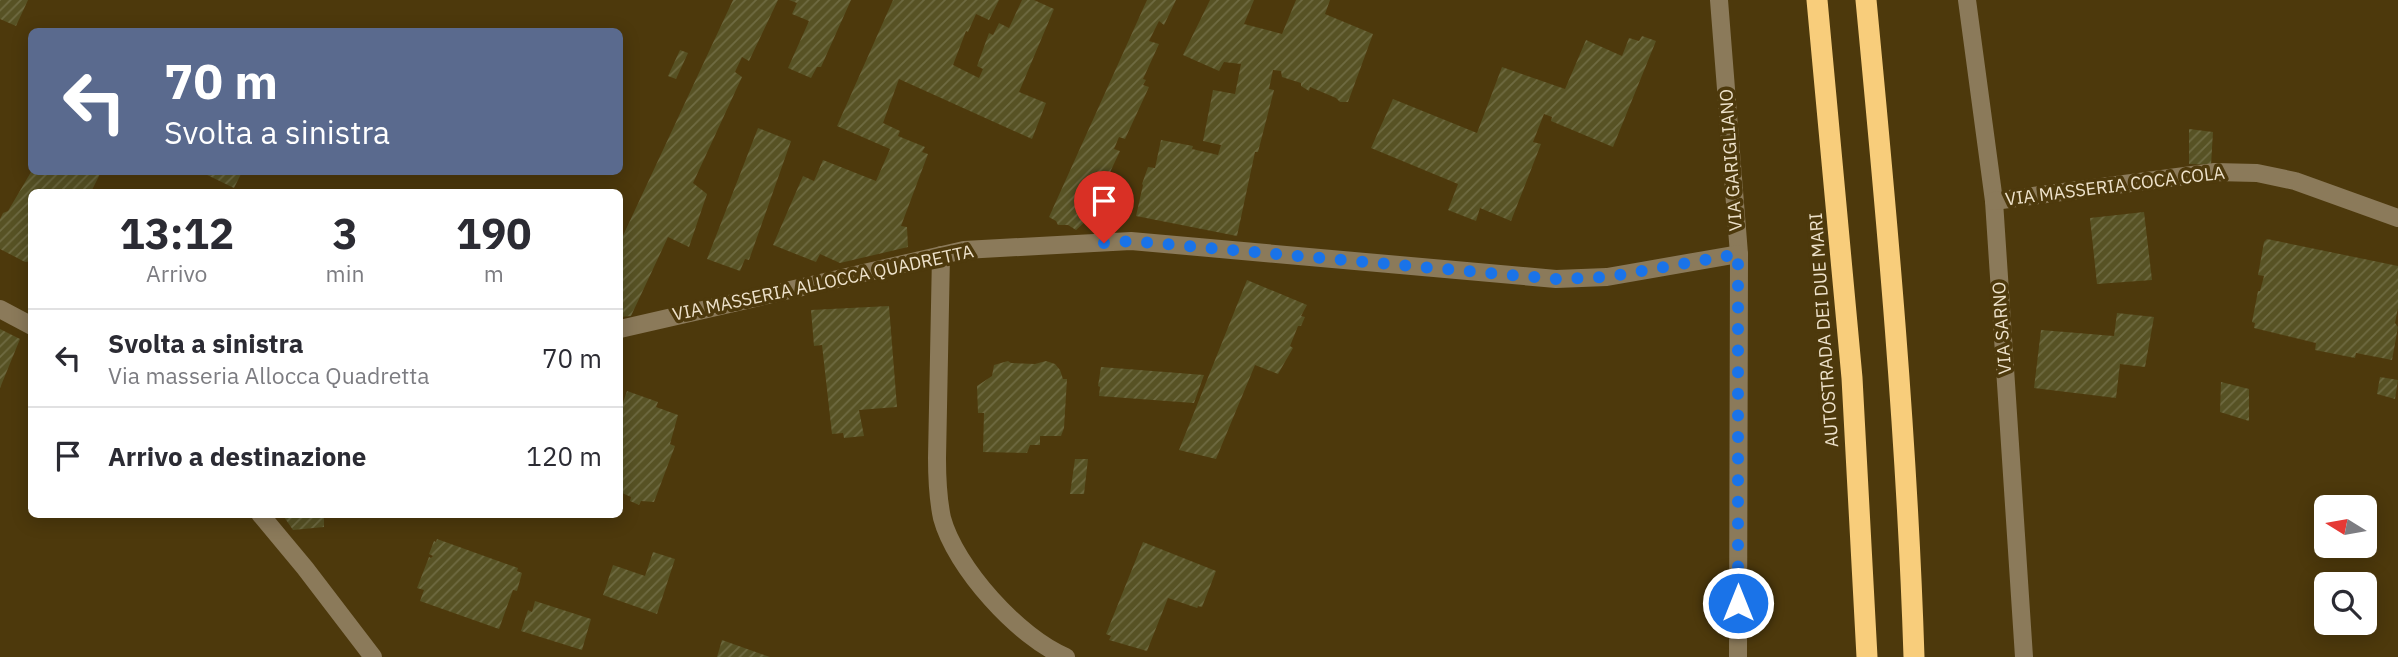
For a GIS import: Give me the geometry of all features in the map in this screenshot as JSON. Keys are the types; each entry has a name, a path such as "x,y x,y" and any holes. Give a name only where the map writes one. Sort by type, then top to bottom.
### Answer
{"highway":[{"name":"AUTOSTRADA DEI DUE MARI","path":"1818,0 1852,378 1867,657"},
{"path":"1866,0 1899,375 1914,657"}],"street":[{"name":"VIA GARIGLIANO","path":"1719,0 1738,254 1738,657"},
{"name":"VIA SARNO","path":"1967,0 1994,201 2024,657"},
{"name":"VIA MASSERIA COCA COLA","path":"1994,201 2215,172 2258,173 2295,181 2398,218"},
{"name":"VIA MASSERIA ALLOCCA QUADRETTA","path":"623,328 964,250 1131,241 1556,279 1607,277 1738,254"},
{"path":"942,255 937,458 938,491 943,520 967,567 999,606 1026,632 1066,657"},
{"path":"0,310 28,324"},
{"path":"263,518 373,657"}],"building":[{"path":"0,0 28,0 16,26 0,19"},
{"path":"733,0 778,0 749,61 742,57 735,72 742,77 693,183 707,194 689,247 668,237 631,316 623,317 623,236"},
{"path":"789,0 851,0 821,67 817,67 811,78 788,68 809,21 792,14 797,3"},
{"path":"893,0 999,0 989,20 976,14 968,32 966,31 953,65 979,78 983,69 977,66 989,33 993,35 999,23 1009,28 1022,0 1034,0 1054,9 1019,92 1046,103 1032,139 899,79 883,123 900,131 898,136 925,147 922,152 928,154 901,226 907,227 908,247 840,263 820,254 816,262 773,245 803,176 814,181 823,160 876,181 890,149 837,126"},
{"path":"1147,0 1176,0 1164,25 1159,21 1149,41 1159,44 1143,79 1146,80 1143,85 1149,87 1125,139 1119,137 1114,149 1120,151 1088,219 1076,230 1068,225 1058,225 1049,217"},
{"path":"1210,0 1254,0 1244,24 1282,34 1296,0 1330,0 1325,14 1373,34 1348,102 1340,102 1310,87 1309,91 1301,86 1301,83 1282,77 1281,71 1273,70 1269,89 1274,90 1258,152 1255,152 1237,236 1136,216 1142,184 1148,167 1155,168 1161,140 1193,146 1192,149 1218,155 1221,145 1203,141 1213,90 1235,94 1241,64 1224,62 1219,71 1183,55"},
{"path":"1642,36 1656,41 1613,147 1551,121 1552,117 1544,114 1533,142 1541,144 1511,221 1480,208 1476,221 1448,210 1458,184 1371,148 1393,99 1477,133 1502,67 1565,89 1586,40 1622,56 1629,38 1639,41"},
{"path":"680,50 688,53 676,79 668,76"},
{"path":"758,128 791,141 749,260 745,259 740,271 707,259"},
{"path":"2189,129 2213,132 2211,165 2189,164"},
{"path":"29,175 100,175 92,189 28,189 28,262 0,249 0,219 3,213 8,211"},
{"path":"207,175 240,175 234,188"},
{"path":"2144,212 2152,280 2097,284 2090,218"},
{"path":"2267,239 2398,266 2398,308 2395,323 2398,327 2392,360 2356,353 2355,358 2315,350 2316,343 2254,328 2255,323 2252,322 2264,276 2258,275 2264,242"},
{"path":"1247,280 1307,305 1301,316 1305,317 1290,346 1293,348 1278,374 1255,365 1216,459 1179,450"},
{"path":"889,306 897,407 859,410 864,436 844,438 843,433 832,434 822,345 814,346 811,310"},
{"path":"2117,313 2154,317 2145,367 2120,364 2116,398 2034,388 2041,330 2114,336"},
{"path":"0,329 20,339 0,388"},
{"path":"1008,361 1035,364 1046,361 1055,364 1063,379 1067,379 1064,428 1061,436 1040,436 1040,445 1030,445 1027,453 983,452 984,413 978,413 977,386 992,376 994,365"},
{"path":"1101,367 1204,375 1194,403 1099,396"},
{"path":"2380,377 2398,380 2395,399 2377,394"},
{"path":"2221,382 2249,389 2249,421 2220,412"},
{"path":"627,391 658,402 656,407 678,415 670,444 675,446 654,502 641,501 639,505 623,493 623,402"},
{"path":"1075,459 1088,459 1084,494 1070,494"},
{"path":"285,518 324,518 324,527 293,530"},
{"path":"437,539 518,568 517,571 522,573 517,591 513,590 499,629 420,601 424,590 417,588 429,557 433,556 429,554"},
{"path":"1143,542 1216,571 1202,607 1197,608 1168,598 1147,651 1109,640 1111,636 1106,634"},
{"path":"653,552 675,559 657,614 603,595 613,565 645,576"},
{"path":"535,601 591,619 582,650 521,631 528,610 532,612"},
{"path":"722,640 770,657 717,657"}],"route":[{"path":"1104,243 1131,241 1556,279 1607,277 1738,254 1738,603"}]}
